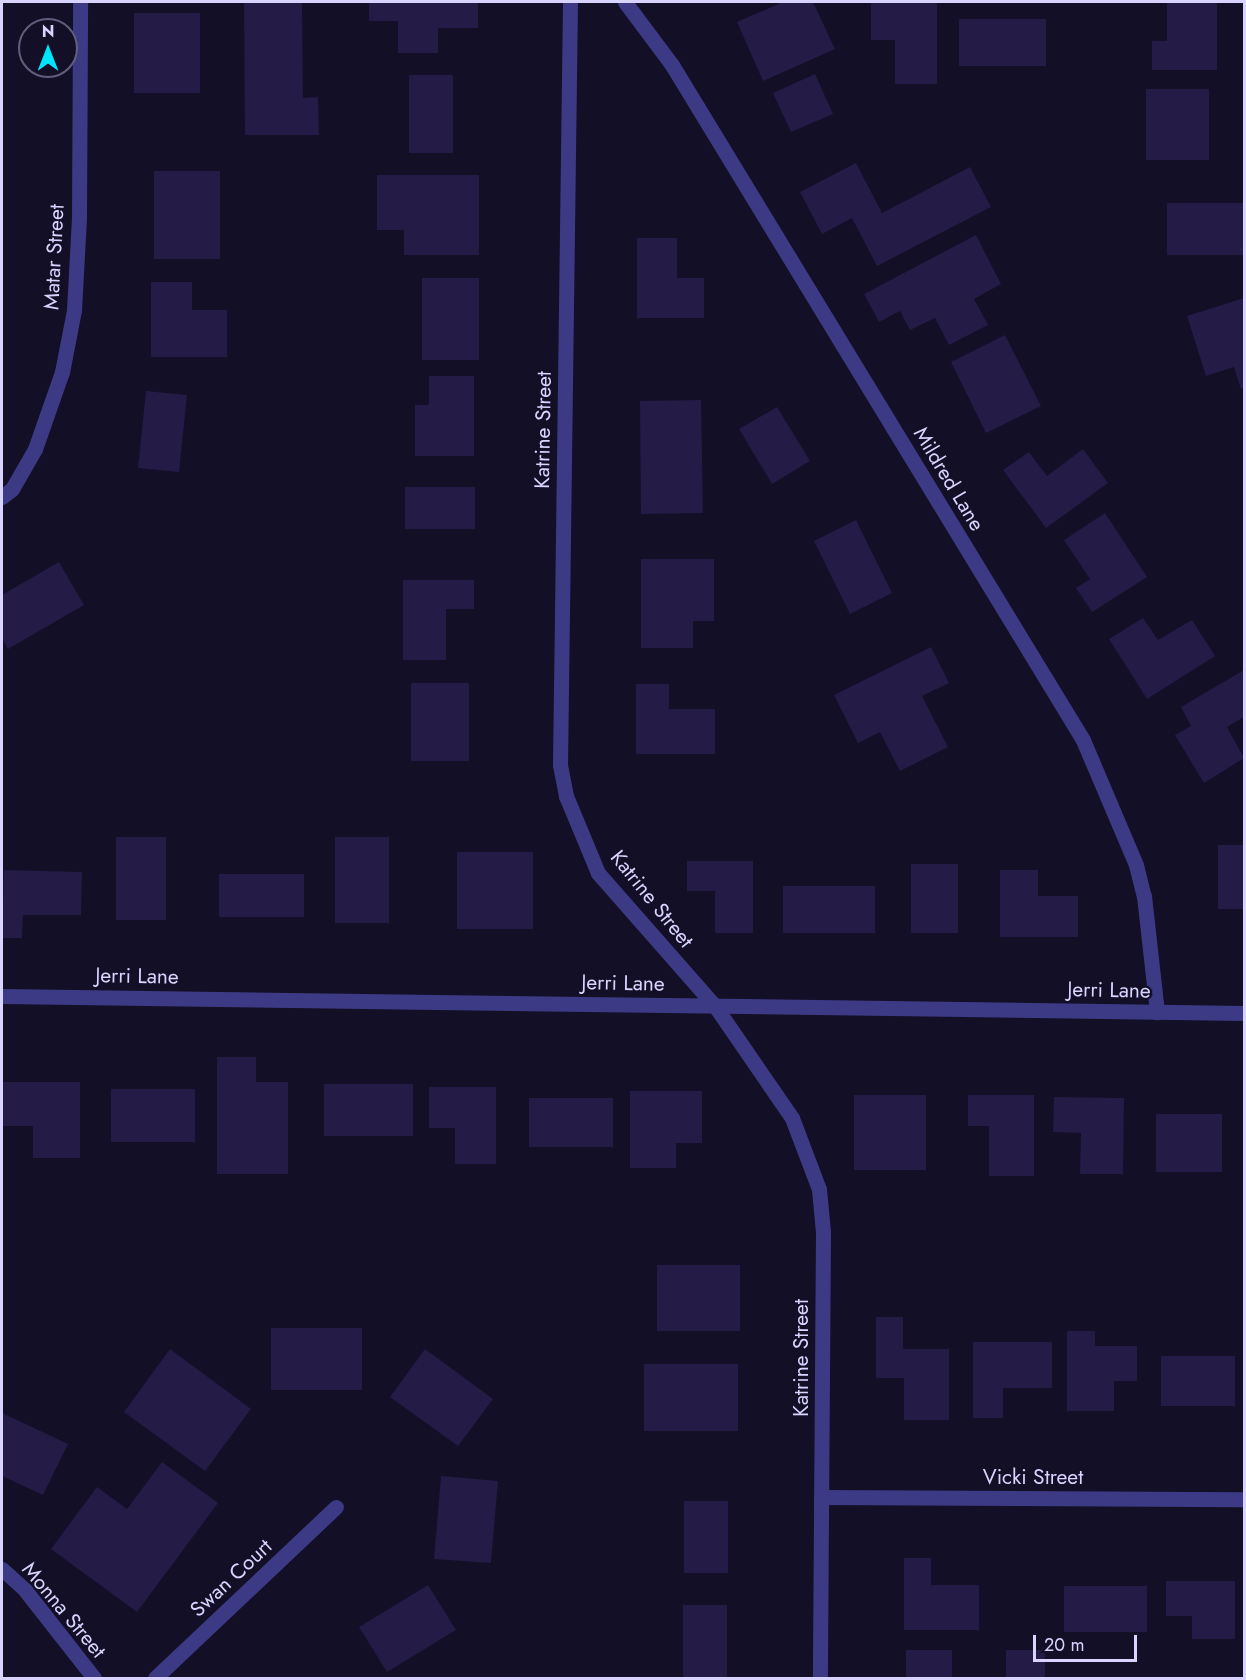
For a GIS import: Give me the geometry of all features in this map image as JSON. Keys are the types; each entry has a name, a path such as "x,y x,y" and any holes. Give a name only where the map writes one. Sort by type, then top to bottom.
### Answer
{"street":[{"name":"Matar Street","path":"2,497 12,489 35,449 62,372 74,310 79,218 80,2"},
{"name":"Katrine Street","path":"570,2 560,765 566,796 598,873 715,1005 792,1118 819,1189 823,1232 820,1678"},
{"name":"Mildred Lane","path":"625,2 672,65 1083,740 1136,865 1144,896 1157,1012"},
{"name":"Jerri Lane","path":"2,996 1245,1013"},
{"name":"Vicki Street","path":"821,1497 1245,1499"},
{"name":"Swan Court","path":"155,1678 336,1507"},
{"name":"Monna Street","path":"2,1569 25,1590 94,1678"}],"building":[{"path":"244,2 302,2 303,98 318,97 319,135 245,135"},
{"path":"369,2 478,2 478,28 438,28 438,53 398,53 398,21 369,21"},
{"path":"783,2 813,2 835,49 763,81 737,22"},
{"path":"871,2 937,2 937,84 895,84 895,40 871,40"},
{"path":"1167,2 1217,2 1217,70 1152,70 1152,41 1167,41"},
{"path":"134,13 200,13 200,93 134,93"},
{"path":"959,19 1046,19 1046,66 959,66"},
{"path":"815,74 833,114 791,132 773,93"},
{"path":"409,75 453,75 453,153 409,153"},
{"path":"1146,89 1209,89 1209,160 1146,160"},
{"path":"856,163 882,213 970,167 991,207 877,266 852,218 822,234 800,192"},
{"path":"154,171 220,171 220,259 154,259"},
{"path":"377,175 479,175 479,255 404,255 404,230 377,230"},
{"path":"1167,203 1244,203 1244,255 1167,255"},
{"path":"976,235 1001,284 974,299 988,325 949,345 935,318 910,330 900,311 879,322 864,294"},
{"path":"637,238 677,238 677,278 704,278 704,318 637,318"},
{"path":"422,278 479,278 479,360 422,360"},
{"path":"151,282 192,282 192,310 227,310 227,357 151,357"},
{"path":"1244,298 1244,387 1241,389 1234,367 1206,376 1187,316"},
{"path":"1005,335 1041,406 986,433 951,362"},
{"path":"429,376 474,376 474,456 415,456 415,405 429,405"},
{"path":"146,391 187,395 179,472 138,468"},
{"path":"701,400 703,513 641,514 640,401"},
{"path":"777,407 810,461 772,484 739,429"},
{"path":"1083,449 1108,483 1046,528 1003,470 1029,452 1047,476"},
{"path":"405,487 475,487 475,529 405,529"},
{"path":"1105,513 1147,577 1092,612 1076,588 1090,579 1064,540"},
{"path":"856,520 892,593 850,614 814,541"},
{"path":"641,559 714,559 714,621 693,621 693,648 641,648"},
{"path":"59,562 84,605 8,649 2,638 2,595"},
{"path":"403,580 474,580 474,609 446,609 446,660 403,660"},
{"path":"1143,618 1158,640 1192,620 1215,656 1147,699 1109,639"},
{"path":"931,647 949,683 922,696 948,747 900,771 880,732 858,743 834,695"},
{"path":"1244,670 1244,717 1227,727 1244,758 1204,783 1175,735 1191,726 1181,707"},
{"path":"411,683 469,683 469,761 411,761"},
{"path":"636,684 669,684 669,709 715,709 715,754 636,754"},
{"path":"116,837 166,837 166,920 116,920"},
{"path":"335,837 389,837 389,923 335,923"},
{"path":"1218,845 1244,845 1244,909 1218,909"},
{"path":"457,852 533,852 533,929 457,929"},
{"path":"687,861 753,861 753,933 715,933 715,891 687,891"},
{"path":"911,864 958,864 958,933 911,933"},
{"path":"4,870 82,872 81,915 23,915 22,938 2,938"},
{"path":"1000,870 1038,870 1038,896 1078,896 1078,937 1000,937"},
{"path":"219,874 304,874 304,917 219,917"},
{"path":"783,886 875,886 875,933 783,933"},
{"path":"217,1057 256,1057 256,1082 288,1082 288,1174 217,1174"},
{"path":"2,1082 80,1082 80,1158 33,1158 33,1126 2,1126"},
{"path":"324,1084 413,1084 413,1136 324,1136"},
{"path":"429,1087 496,1087 496,1164 455,1164 455,1128 429,1128"},
{"path":"111,1089 195,1089 195,1142 111,1142"},
{"path":"630,1091 702,1091 702,1143 676,1143 676,1168 630,1168"},
{"path":"854,1095 926,1095 926,1170 854,1170"},
{"path":"968,1095 1034,1095 1034,1176 989,1176 989,1126 968,1126"},
{"path":"1054,1097 1124,1098 1123,1174 1080,1174 1081,1133 1053,1132"},
{"path":"529,1098 613,1098 613,1147 529,1147"},
{"path":"1156,1114 1222,1114 1222,1172 1156,1172"},
{"path":"657,1265 740,1265 740,1331 657,1331"},
{"path":"876,1317 903,1317 903,1349 949,1349 949,1420 904,1420 904,1378 876,1378"},
{"path":"271,1328 362,1328 362,1390 271,1390"},
{"path":"1067,1331 1095,1331 1095,1346 1137,1346 1137,1381 1114,1381 1114,1411 1067,1411"},
{"path":"973,1342 1052,1342 1052,1388 1003,1388 1003,1418 973,1418"},
{"path":"170,1349 251,1409 205,1471 124,1412"},
{"path":"425,1349 493,1399 458,1446 390,1397"},
{"path":"1161,1356 1235,1356 1235,1406 1161,1406"},
{"path":"644,1364 738,1364 738,1431 644,1431"},
{"path":"2,1413 68,1444 43,1495 2,1476"},
{"path":"162,1462 218,1503 137,1612 51,1549 97,1487 127,1509"},
{"path":"441,1476 498,1481 491,1563 434,1559"},
{"path":"684,1501 728,1501 728,1573 684,1573"},
{"path":"904,1558 931,1558 931,1585 979,1585 979,1630 904,1630"},
{"path":"1166,1581 1235,1581 1235,1639 1192,1639 1192,1616 1166,1616"},
{"path":"428,1585 456,1630 387,1672 359,1627"},
{"path":"1064,1586 1147,1586 1147,1632 1064,1632"},
{"path":"683,1605 727,1605 727,1678 683,1678"},
{"path":"906,1650 952,1650 952,1678 906,1678"},
{"path":"1006,1650 1045,1650 1045,1678 1006,1678"}]}
